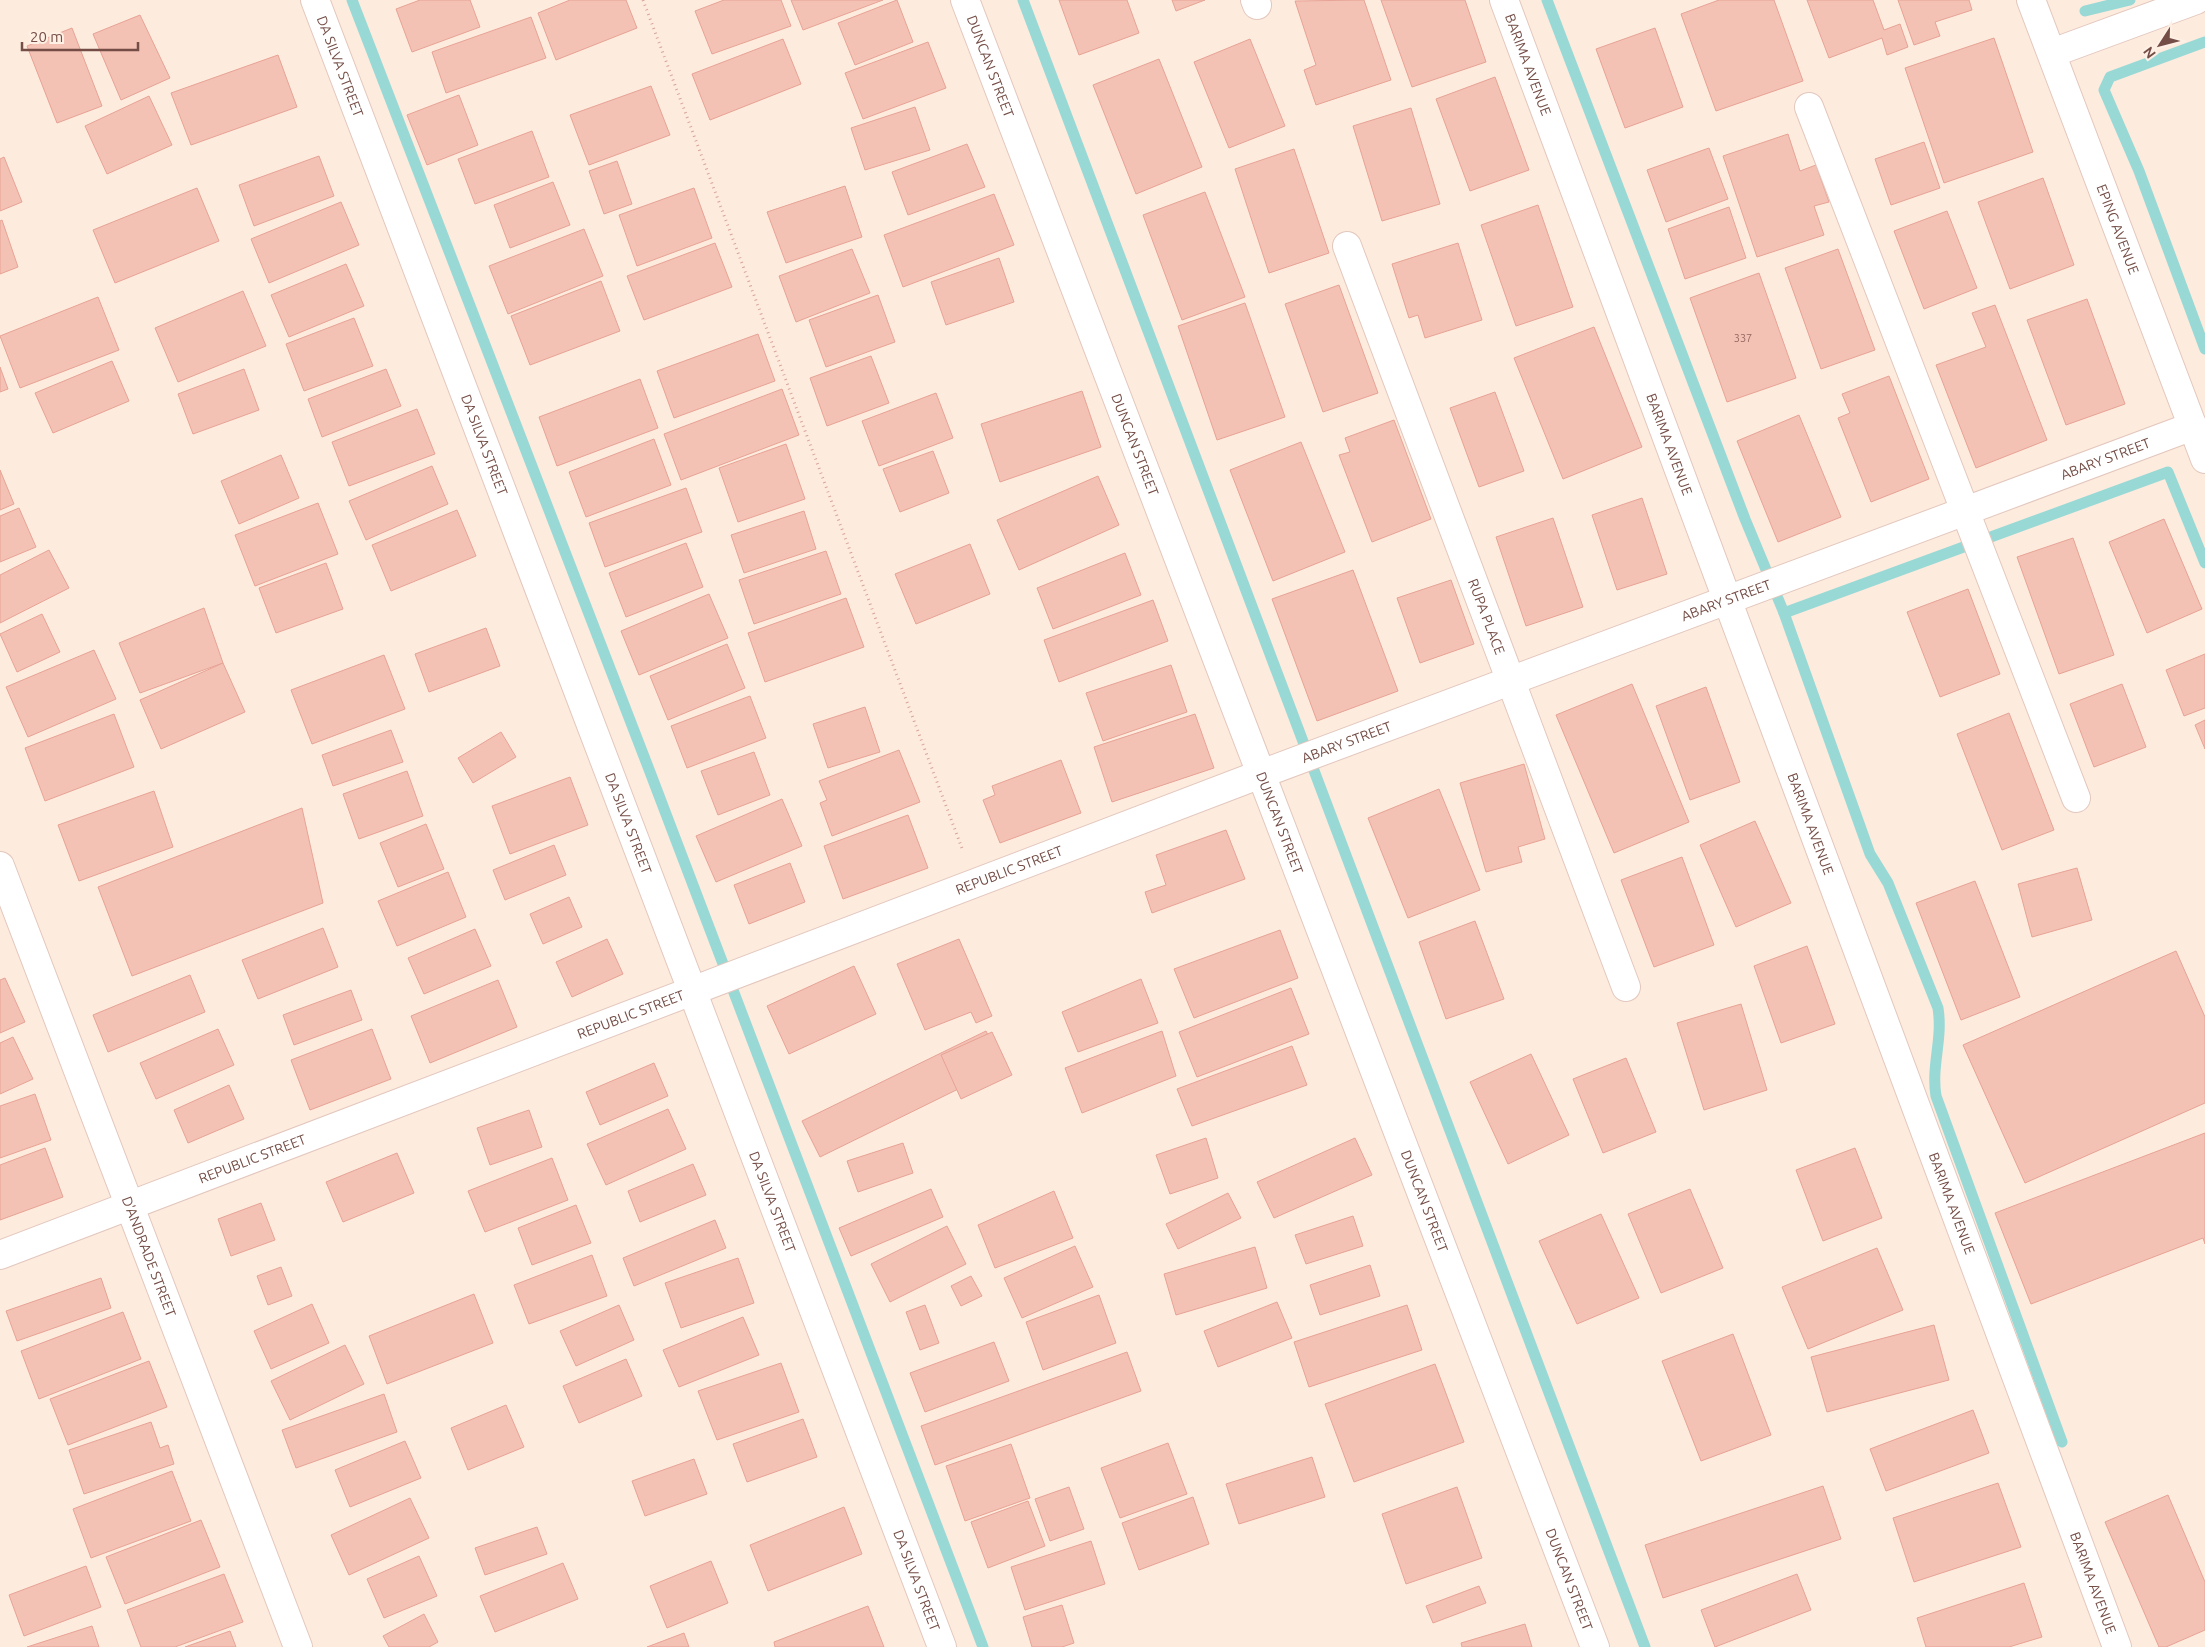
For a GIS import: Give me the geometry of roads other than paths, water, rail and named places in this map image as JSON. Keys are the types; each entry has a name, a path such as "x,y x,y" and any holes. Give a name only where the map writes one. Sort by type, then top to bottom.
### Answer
{"street":[{"name":"DA SILVA STREET","path":"316,0 697,988 942,1647"},
{"name":"DUNCAN STREET","path":"965,0 1271,770 1595,1647"},
{"name":"BARIMA AVENUE","path":"1504,0 1736,597 2117,1647"},
{"name":"EPING AVENUE","path":"2031,0 2205,459"},
{"path":"2052,53 2196,0"},
{"path":"1809,107 2076,798"},
{"name":"RUPA PLACE","path":"1347,246 1626,987"},
{"name":"ABARY STREET","path":"1271,770 1788,577 1973,531 2193,426"},
{"name":"REPUBLIC STREET","path":"0,1255 1271,770"},
{"name":"D'ANDRADE STREET","path":"0,866 298,1647"}],"waterway":[{"path":"352,0 650,772 983,1647"},
{"path":"1023,0 1645,1647"},
{"path":"1547,0 1745,519 1784,613"},
{"path":"2085,11 2130,0"},
{"path":"2205,42 2110,77 2104,90 2139,171 2205,349"},
{"path":"2062,1442 1936,1096 1935,1074 1939,1031 1938,1008 1888,883 1870,854 1784,613 2168,472 2205,563"}]}
